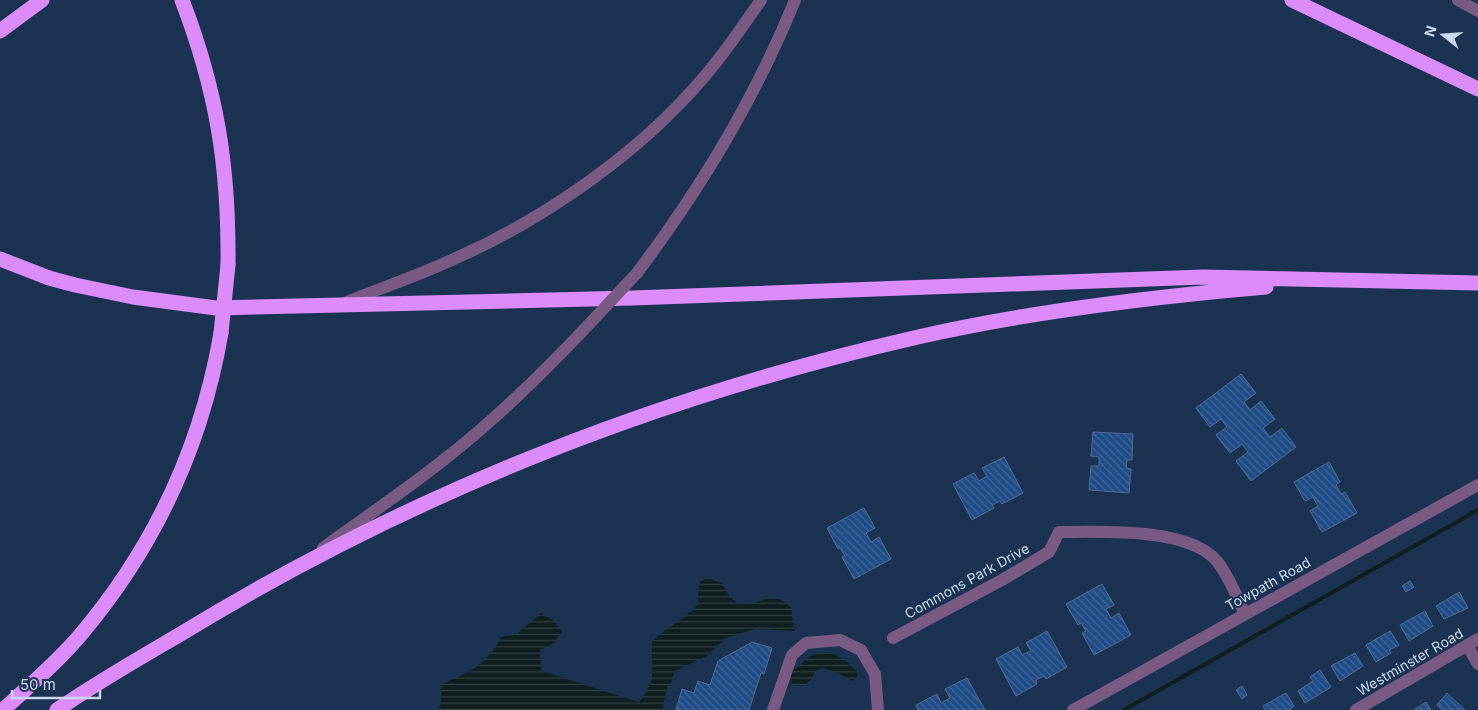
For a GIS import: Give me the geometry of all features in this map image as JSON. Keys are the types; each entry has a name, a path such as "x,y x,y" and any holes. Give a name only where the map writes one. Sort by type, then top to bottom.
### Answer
{"highway":[{"path":"0,31 42,0"},
{"path":"3,710 81,635 112,595 149,539 170,500 207,400 221,333 228,265 227,184 218,122 207,74 182,0"},
{"path":"1292,0 1478,90"},
{"path":"0,260 66,283 157,301 216,308 632,298 1203,277 1478,283"},
{"path":"57,710 235,600 305,562 419,504 497,470 625,420 802,365 921,336 1083,307 1226,290 1350,279"}],"street":[{"path":"341,304 464,254 511,230 609,166 642,141 688,96 720,58 761,0"},
{"path":"305,562 446,459 558,358 637,273 708,172 737,124 795,0"},
{"path":"1458,0 1478,11"},
{"name":"Towpath Road","path":"1073,710 1478,485"},
{"name":"Commons Park Drive","path":"893,638 1050,552 1059,532 1118,531 1152,535 1192,544 1215,559 1245,614"},
{"path":"773,710 792,656 806,643 840,640 861,650 875,674 878,710"},
{"path":"1473,642 1478,664"},
{"name":"Westminster Road","path":"1356,710 1473,642"}],"shaded area":[{"path":"707,577 723,584 729,595 741,604 768,599 779,599 784,602 791,607 794,631 755,629 726,638 708,655 674,672 671,686 668,685 662,710 437,710 441,704 442,684 470,671 483,662 502,637 517,634 541,613 553,620 562,631 553,644 540,650 541,671 639,702 651,680 652,642 698,605 699,583"},
{"path":"826,652 848,662 858,673 857,678 852,681 838,673 822,668 815,671 812,679 803,686 791,685 792,681 789,680 793,669 796,669 810,656"}],"building":[{"path":"1241,374 1256,393 1244,402 1250,410 1261,401 1275,419 1263,428 1270,437 1282,428 1296,447 1251,481 1236,461 1248,452 1242,444 1230,453 1216,435 1227,427 1221,419 1210,427 1196,408"},
{"path":"1093,432 1133,434 1132,460 1127,460 1126,468 1131,469 1129,493 1089,490 1091,466 1099,466 1099,457 1091,456"},
{"path":"1004,457 1023,493 1002,504 1000,501 992,505 994,508 972,520 953,484 974,473 979,481 987,476 982,468"},
{"path":"1329,462 1340,482 1336,485 1341,494 1345,492 1357,513 1322,532 1310,511 1318,506 1313,497 1305,501 1294,482"},
{"path":"864,508 875,528 866,533 871,542 879,537 891,559 854,579 842,557 845,556 840,548 838,549 827,528"},
{"path":"1410,581 1414,587 1406,592 1402,586"},
{"path":"1102,584 1114,605 1106,609 1111,618 1119,613 1131,635 1094,655 1082,633 1086,631 1081,623 1078,625 1066,604"},
{"path":"1459,592 1468,608 1444,619 1436,606"},
{"path":"1425,611 1433,626 1409,641 1400,625"},
{"path":"1047,631 1067,667 1046,679 1044,676 1036,680 1037,684 1016,696 996,659 1018,647 1022,655 1031,651 1026,643"},
{"path":"1390,631 1399,645 1389,650 1391,653 1376,662 1366,645"},
{"path":"752,642 772,648 764,674 761,673 749,710 676,710 682,689 694,693 698,681 710,685 718,661"},
{"path":"1355,653 1363,666 1340,681 1331,666"},
{"path":"1320,670 1331,687 1305,703 1298,691 1313,681 1310,677"},
{"path":"967,678 985,710 918,710 916,705 937,694 941,703 950,698 945,689"},
{"path":"1242,686 1247,695 1242,699 1236,690"},
{"path":"1286,693 1294,706 1289,710 1265,710 1263,706"},
{"path":"1447,693 1465,710 1442,710 1437,705"},
{"path":"1426,702 1431,710 1414,710"}],"waterway":[{"path":"1124,710 1478,510"}]}
